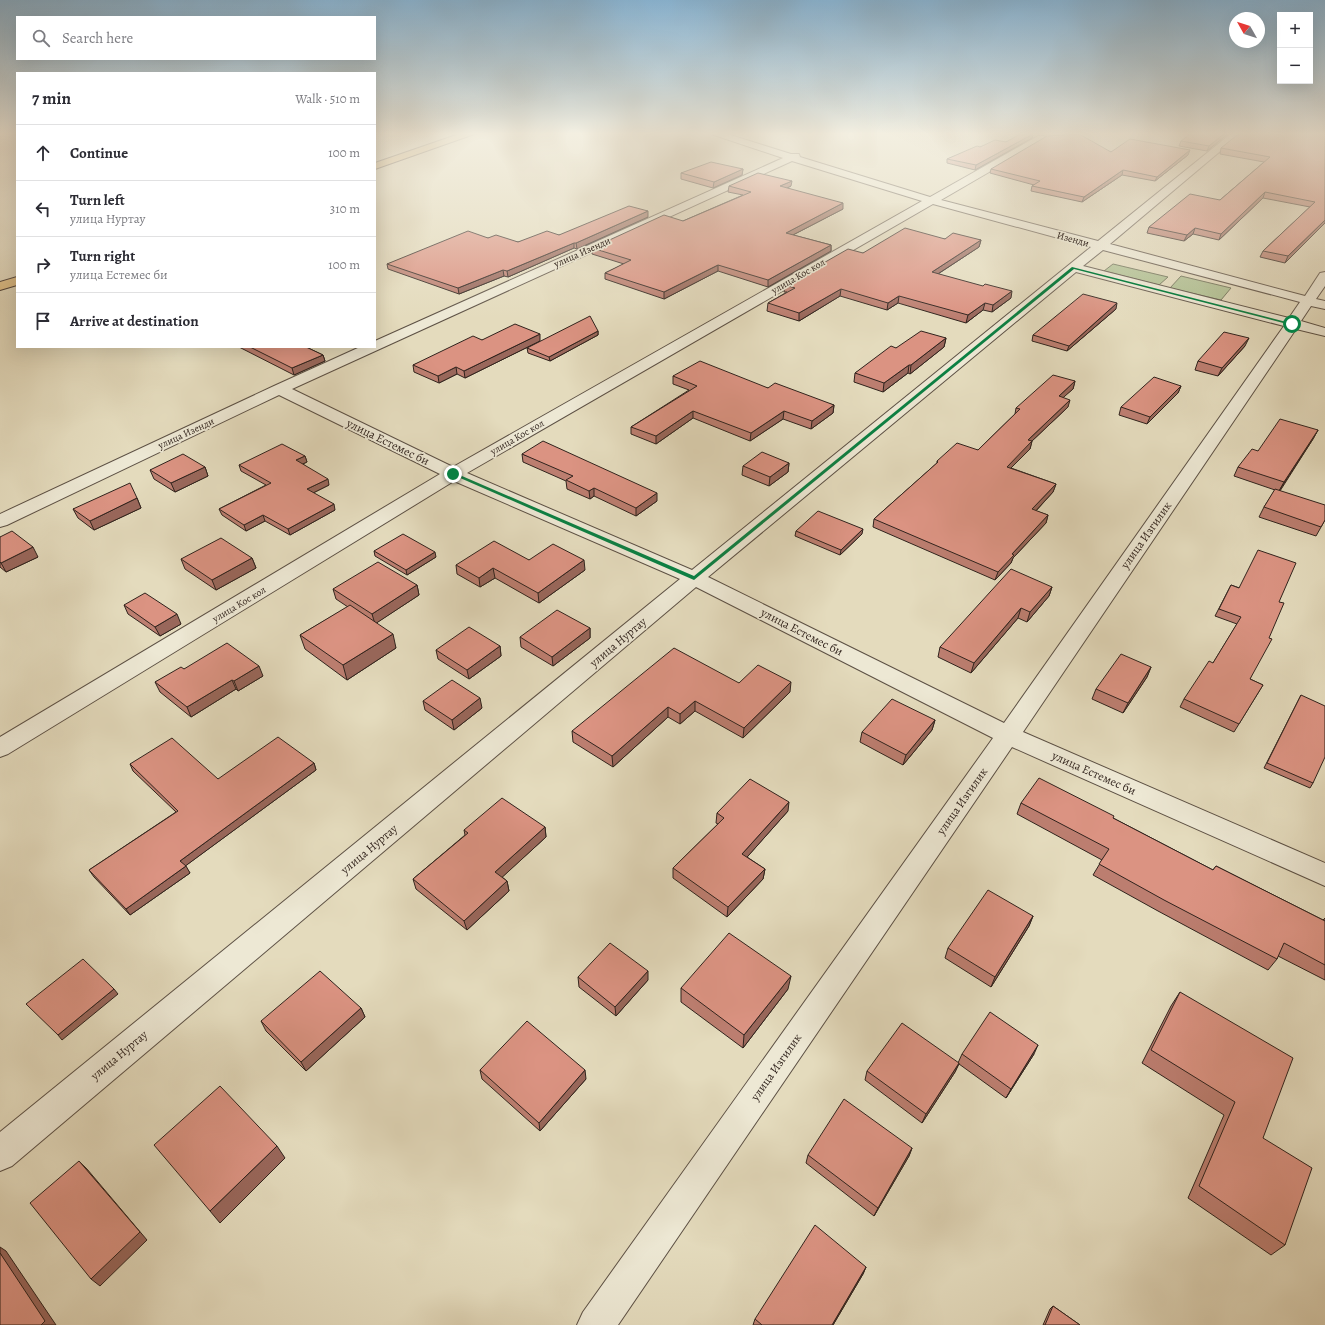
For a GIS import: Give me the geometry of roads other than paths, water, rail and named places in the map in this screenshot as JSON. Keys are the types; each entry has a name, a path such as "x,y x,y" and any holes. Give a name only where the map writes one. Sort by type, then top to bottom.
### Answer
{"main road":[{"path":"0,286 16,281"},
{"path":"0,294 16,288"}],"street":[{"name":"улица Изенди","path":"376,346 712,194"},
{"name":"Изенди","path":"916,194 1102,244 1319,296"},
{"name":"улица Кос кол","path":"0,748 453,474 942,194"},
{"name":"улица Нуртау","path":"0,1154 694,578 1163,194"},
{"path":"1073,267 1325,332"},
{"name":"улица Изгилик","path":"596,1325 1008,735 1292,324 1319,296"},
{"name":"улица Изенди","path":"0,521 279,389 370,348"},
{"name":"улица Естемес би","path":"279,389 453,474 694,578 1008,735 1325,875"}]}
